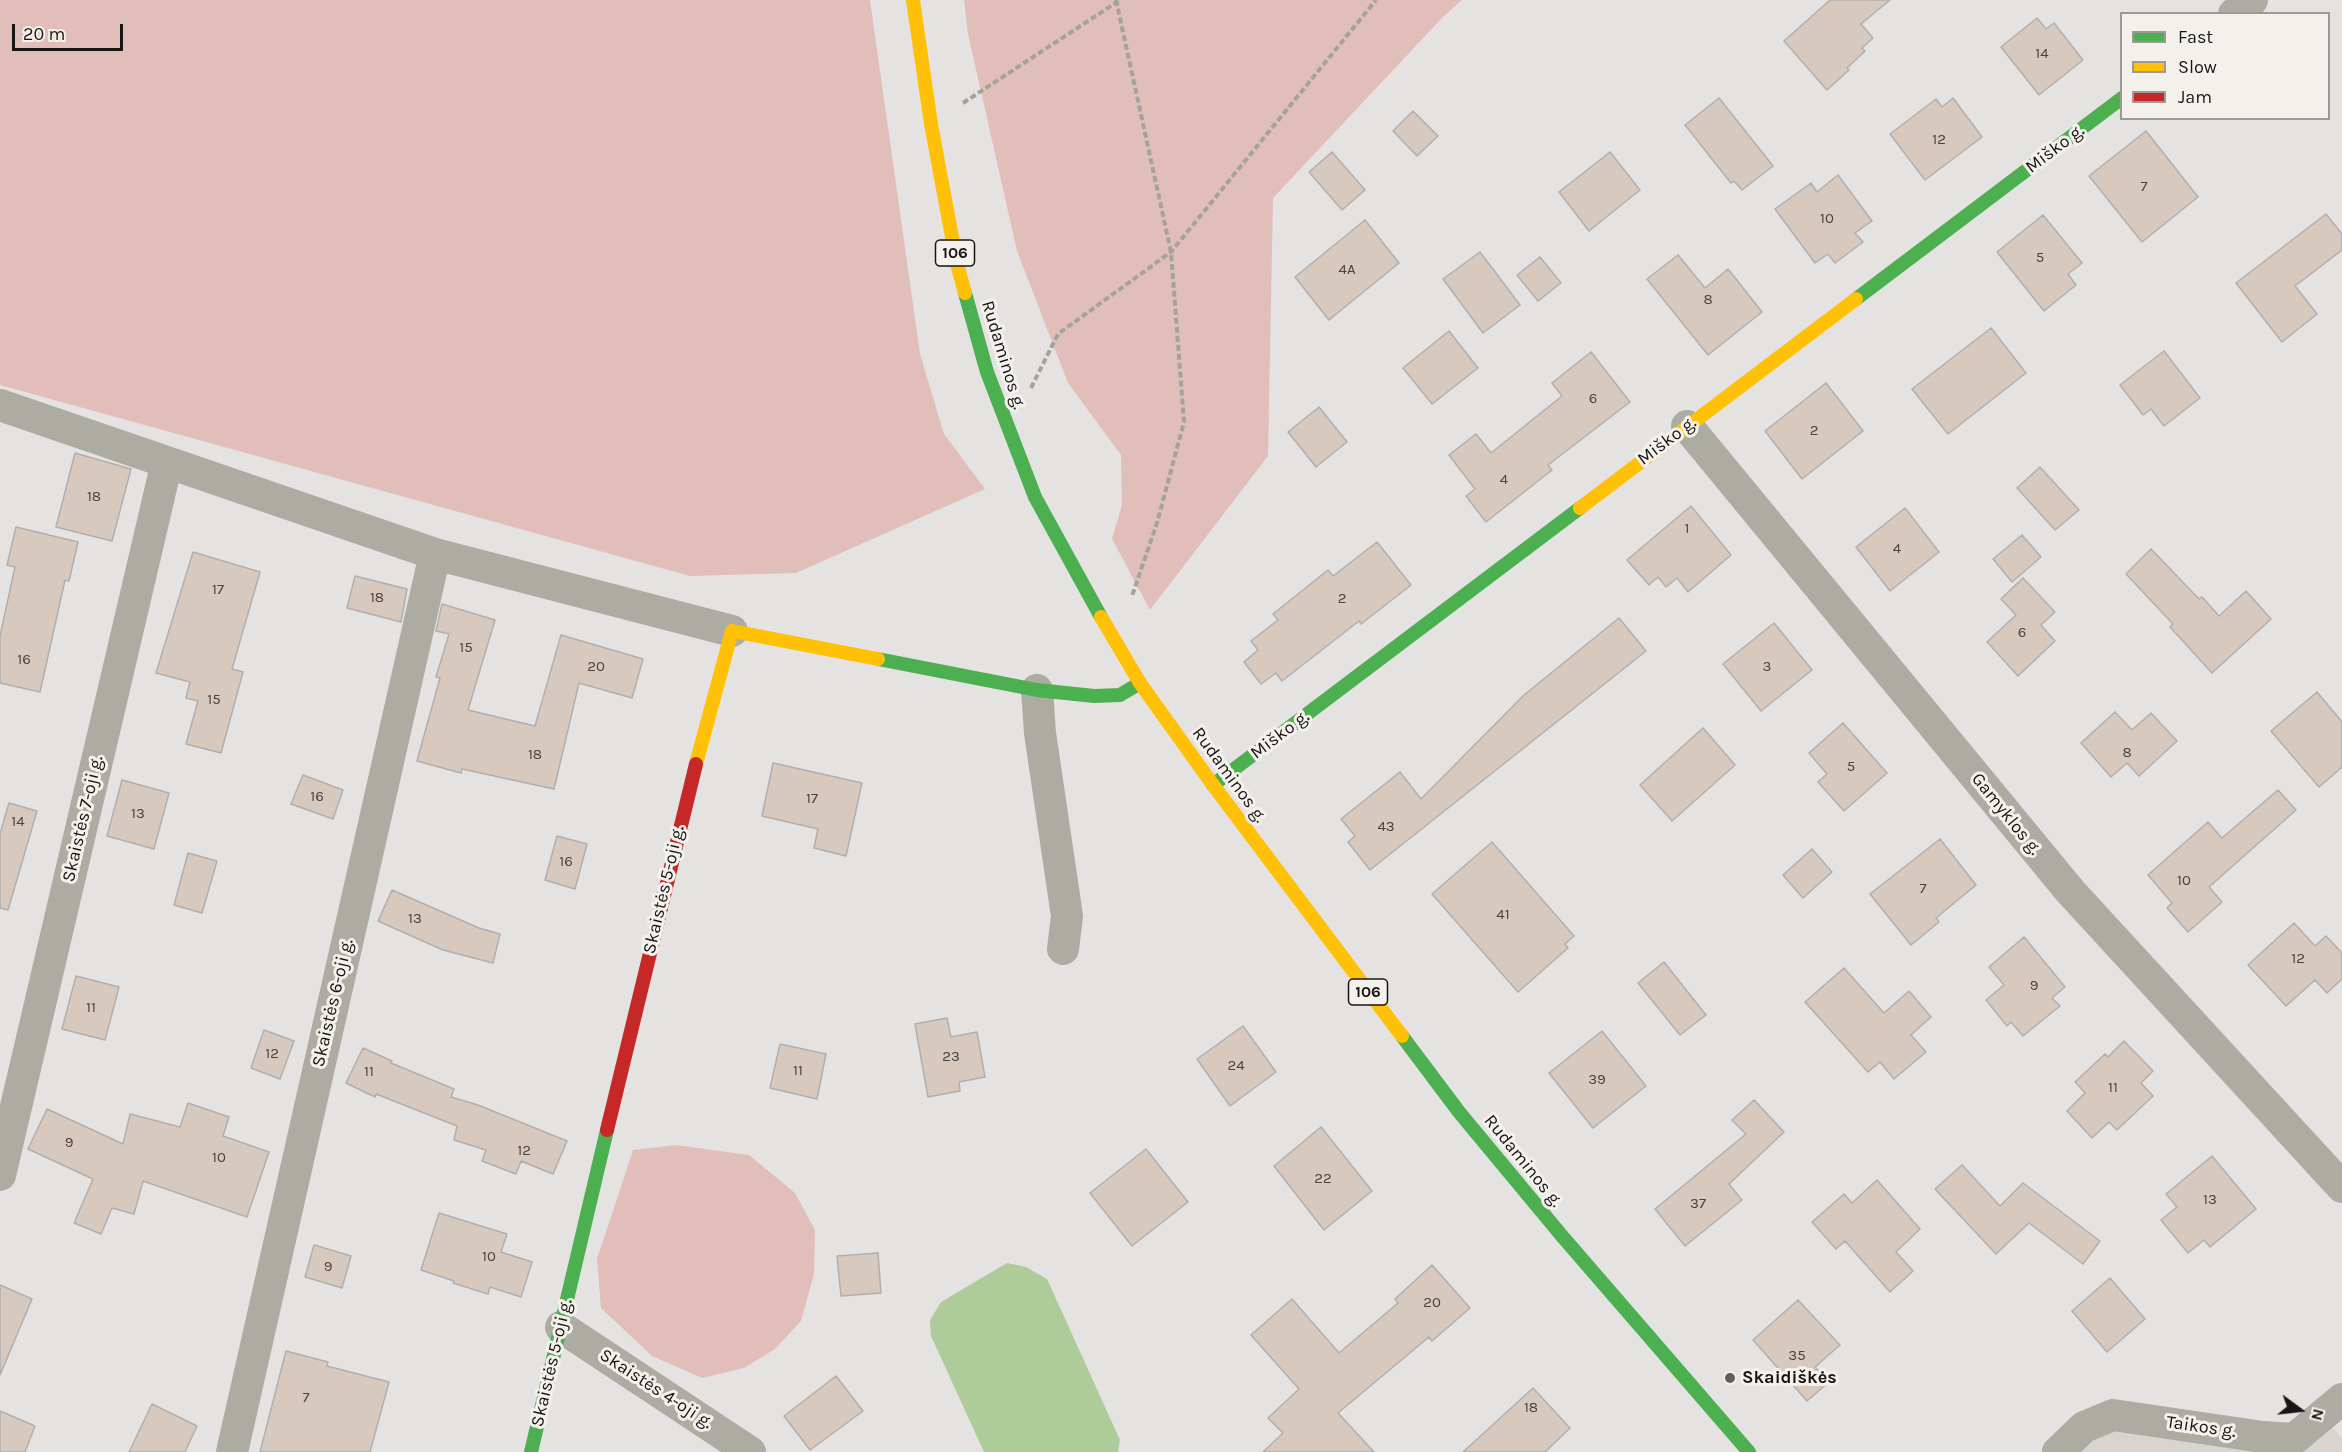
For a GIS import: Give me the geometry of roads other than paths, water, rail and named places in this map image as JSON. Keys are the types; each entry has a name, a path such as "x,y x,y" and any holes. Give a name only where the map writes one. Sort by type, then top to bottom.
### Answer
{"street":[{"name":"Rudaminos g.","path":"913,0 931,124 957,264 987,372 1035,497 1115,642 1140,683 1213,785 1460,1112 1562,1236 1749,1452"},
{"path":"2237,12 2252,0"},
{"name":"Miško g.","path":"1213,785 2120,99"},
{"path":"0,405 435,554 732,631 1037,690 1094,696 1120,695 1140,683"},
{"name":"Gamyklos g.","path":"1688,426 2070,891 2342,1186"},
{"name":"Skaistės 7-oji g.","path":"0,1175 167,462"},
{"name":"Skaistės 6-oji g.","path":"232,1452 435,554"},
{"name":"Skaistės 5-oji g.","path":"531,1452 683,811 732,631"},
{"path":"1037,690 1040,733 1067,916 1063,949"},
{"name":"Skaistės 4-oji g.","path":"561,1327 750,1452"},
{"name":"Taikos g.","path":"2058,1452 2084,1427 2113,1415 2264,1437 2294,1439 2342,1399"}],"place":[{"name":"Skaidiškės","path":"1730,1378"}]}
